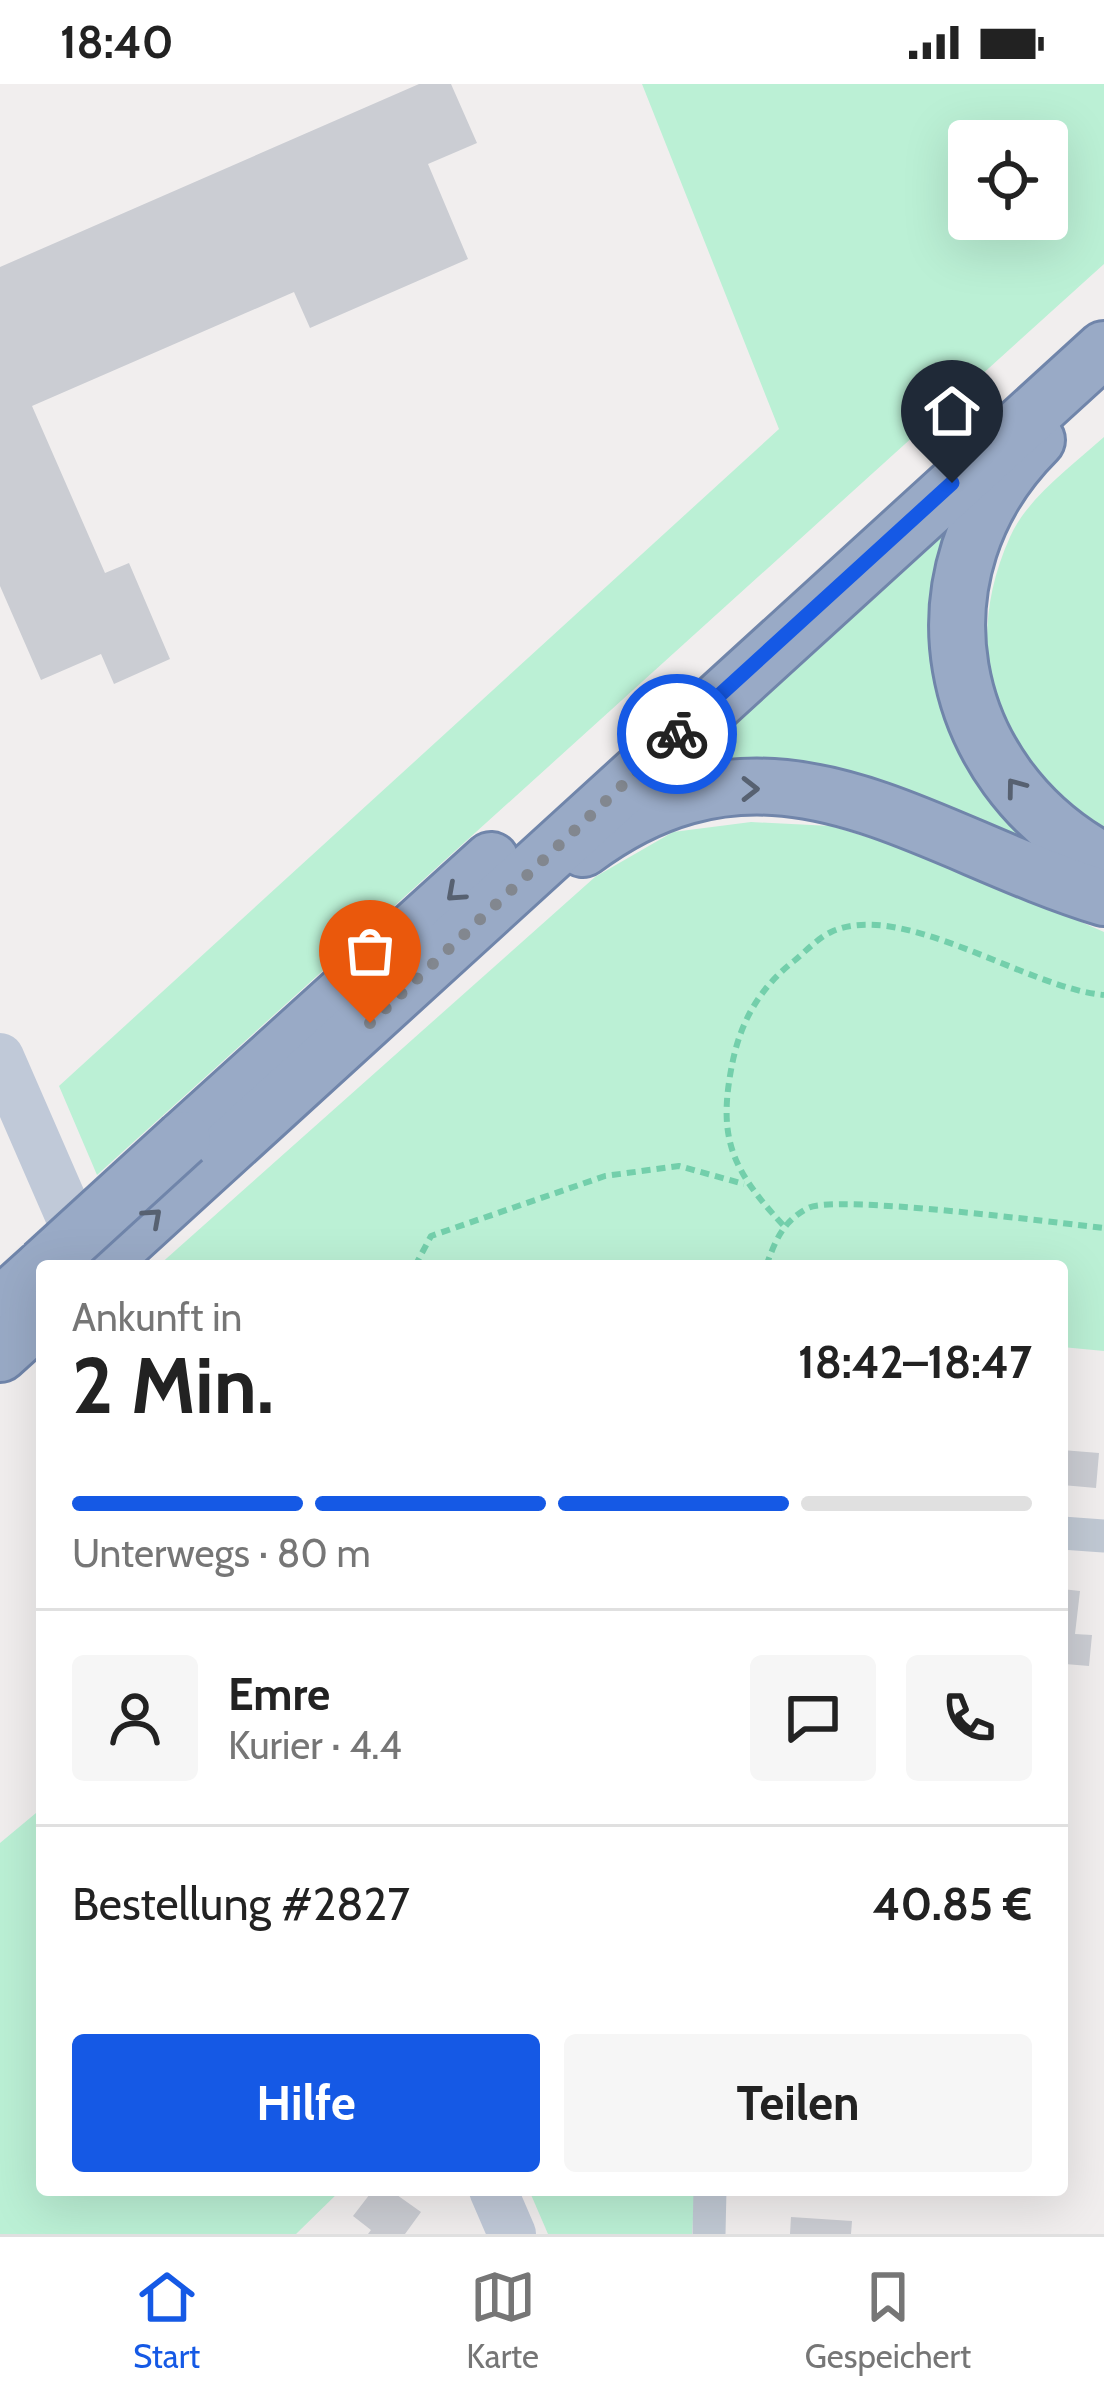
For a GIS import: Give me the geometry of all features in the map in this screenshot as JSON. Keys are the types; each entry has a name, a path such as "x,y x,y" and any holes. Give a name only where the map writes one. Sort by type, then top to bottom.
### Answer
{"highway":[{"path":"99,1260 195,1153 1104,309"},
{"path":"434,965 594,809 1104,349"},
{"path":"1104,373 1018,459 993,497 964,554 953,613 963,681 983,743 1021,799 1070,842 1104,861"},
{"path":"52,1260 616,826 720,789 797,788 867,801 1104,898"},
{"path":"0,1306 36,1273"},
{"path":"0,1354 36,1321"}],"main road":[{"path":"0,1057 91,1260"},
{"path":"496,2196 512,2234"}],"street":[{"path":"1068,1533 1104,1536"},
{"path":"709,2234 710,2196"}],"path":[{"path":"782,1225 744,1184 722,1113 735,1051 763,985 832,931 902,926 1006,968 1104,995"},
{"path":"418,1260 431,1236 605,1175 679,1166 744,1184"},
{"path":"768,1260 782,1225 813,1205 941,1211 1104,1228"}],"green space":[{"path":"642,84 1104,84 1104,264 97,1175 59,1086 779,429"},
{"path":"1104,437 1104,838 1056,806 1029,772 998,709 987,641 997,572 1018,523 1052,483"},
{"path":"994,469 942,625 1054,853 877,788 639,794"},
{"path":"751,822 831,826 938,859 1104,932 1104,1351 1068,1348 1068,1260 165,1260 595,877 673,832"},
{"path":"36,1813 36,2196 335,2196 296,2234 0,2234 0,1843"},
{"path":"532,2196 695,2196 692,2234 548,2234"}],"building":[{"path":"419,84 451,84 477,143 428,164 468,259 310,328 294,292 32,406 105,573 129,563 170,659 114,684 101,654 41,680 0,586 0,267"},
{"path":"1068,1450 1099,1453 1096,1488 1068,1486"},
{"path":"1068,1590 1080,1591 1075,1634 1092,1635 1089,1666 1068,1664"},
{"path":"368,2196 398,2196 421,2212 405,2234 368,2234 371,2230 353,2216"},
{"path":"791,2217 852,2221 851,2234 790,2234"}],"way so far":[{"path":"370,1023 677,734"}],"route":[{"path":"677,734 952,483"}]}
